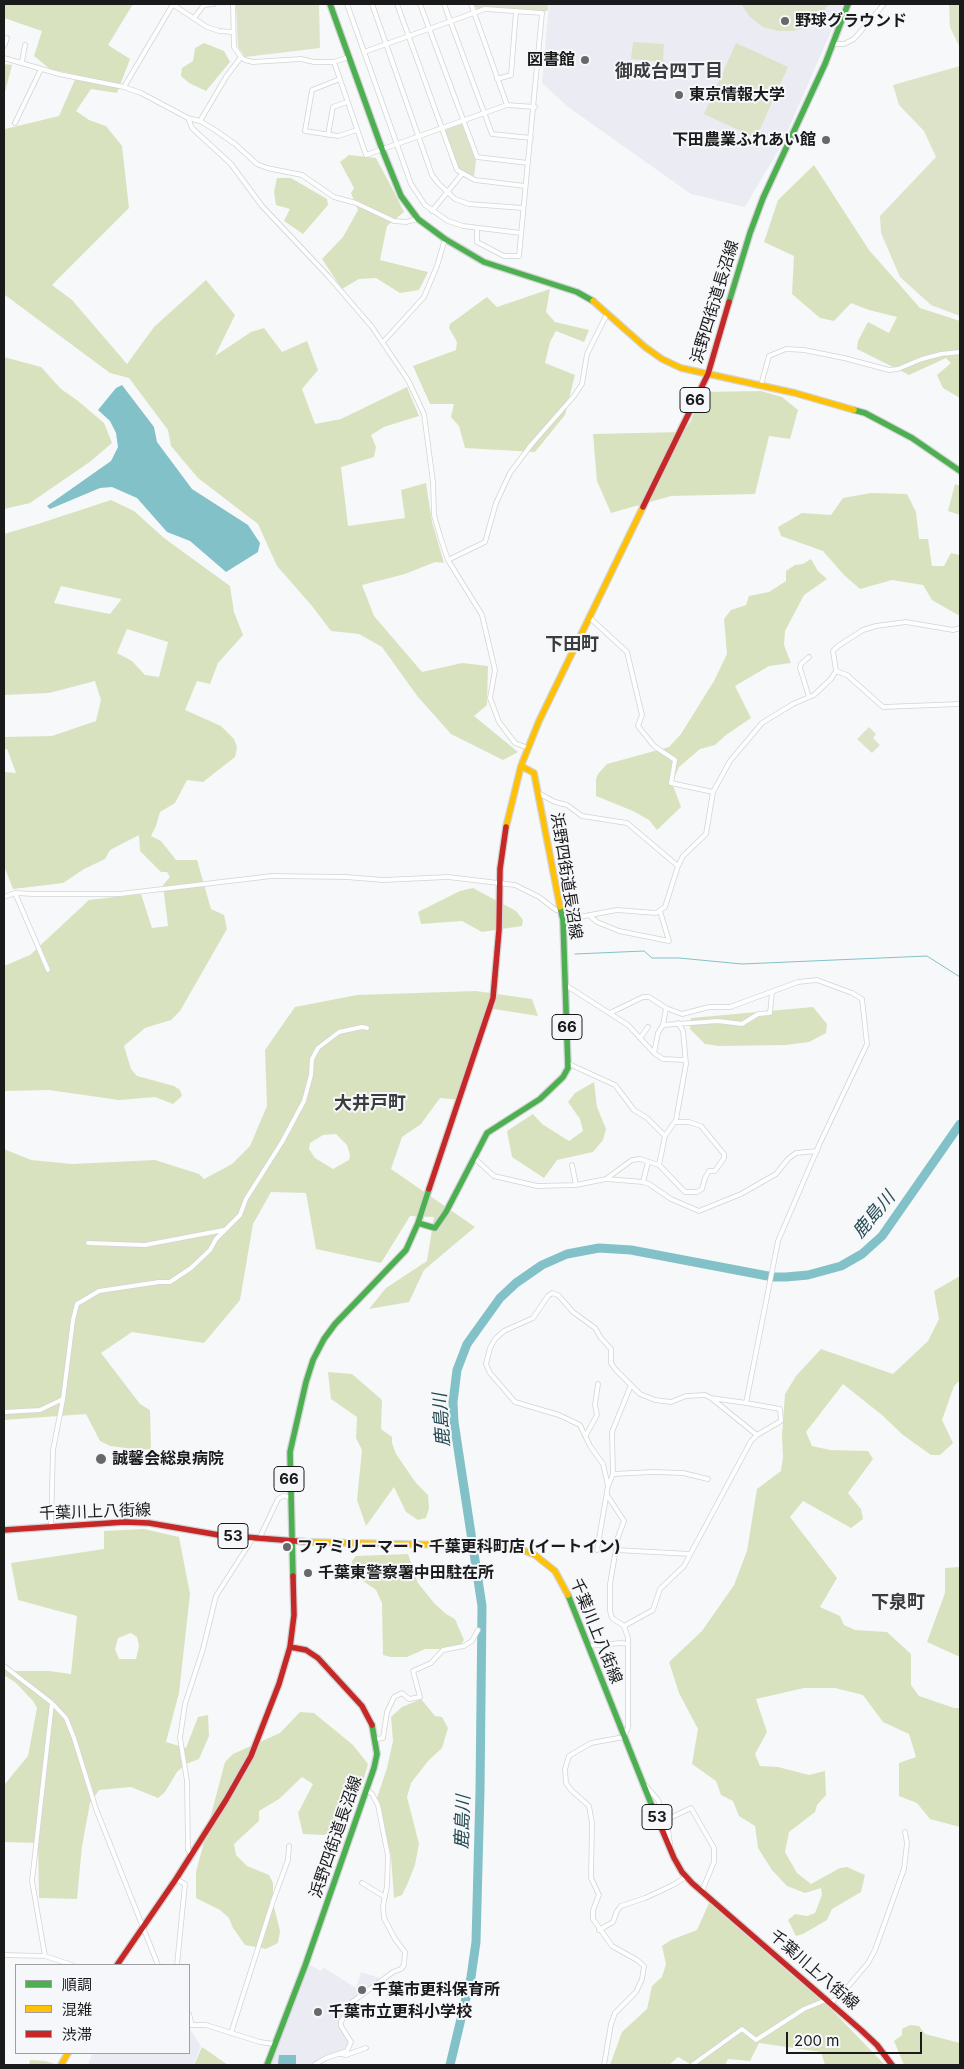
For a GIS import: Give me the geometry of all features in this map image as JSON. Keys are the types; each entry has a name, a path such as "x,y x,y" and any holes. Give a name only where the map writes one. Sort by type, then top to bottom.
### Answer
{"main road":[{"path":"330,4 382,149 401,196 418,219 484,262 577,292 590,298 645,347 662,359 681,368 761,385 865,413 912,438 960,472"},
{"name":"浜野四街道長沼線","path":"117,1964 192,1855 226,1800 251,1756 279,1684 290,1647 294,1615 290,1452 306,1382 318,1348 329,1331 343,1314 406,1250 418,1223 493,998 499,930 500,869 507,820 521,766 539,722 708,374 750,233 763,198 833,44 848,4"},
{"name":"浜野四街道長沼線","path":"521,766 534,772 563,920 569,1064"},
{"path":"418,1223 435,1228 446,1212 487,1133 540,1099 563,1077 569,1064"},
{"name":"千葉川上八街線","path":"4,1530 125,1522 149,1523 256,1539 291,1542 499,1546 525,1550 535,1555 550,1566 560,1577 566,1589 642,1781 672,1852 686,1877 869,2037 892,2065"},
{"name":"浜野四街道長沼線","path":"267,2065 305,1966 376,1761 376,1739 372,1723 365,1711 318,1658 306,1650 290,1647"},
{"path":"61,2065 67,2054"}],"street":[{"path":"124,87 172,4 213,30 232,32"},
{"path":"194,18 201,7 214,4"},
{"path":"232,4 234,47 241,57 253,62 300,59 314,62 334,62 349,57"},
{"path":"346,4 417,194 432,211 448,221 477,228 521,233"},
{"path":"372,4 432,175 447,193 455,199 469,204 523,208"},
{"path":"397,4 454,165 462,174 475,180 525,186"},
{"path":"420,4 476,157 528,163"},
{"path":"444,4 492,134 531,138"},
{"path":"471,4 506,104"},
{"path":"833,44 844,44 854,39 884,4"},
{"path":"364,52 474,12 485,10 542,13 535,107 525,186 519,256 504,256 477,242 477,228"},
{"path":"498,79 511,75 516,11"},
{"path":"4,46 6,38"},
{"path":"22,62 25,45"},
{"path":"200,121 226,77 241,57"},
{"path":"4,58 40,69 124,87 141,93 188,118 200,121 225,136 257,164 267,168 302,175 334,197 356,203 394,220 406,222 418,219"},
{"path":"334,62 366,155 506,104 535,107"},
{"path":"14,123 40,69"},
{"path":"340,79 312,90 305,131 338,136 357,130"},
{"path":"328,135 333,107 347,102"},
{"path":"188,118 192,128 231,164 262,206 329,277 384,341 408,380 424,414 434,516 448,560 482,614 495,670 490,698 499,722 515,743 528,748"},
{"path":"432,211 462,174"},
{"path":"384,341 424,297 446,239"},
{"path":"448,560 485,542 496,503 510,472 582,384 587,354 608,314"},
{"path":"761,385 769,356 786,349 804,350 836,356 889,370 898,369 922,359 960,352"},
{"path":"590,618 627,652 642,715 638,726 654,746 675,760 671,783 713,792"},
{"path":"563,920 616,910 652,914 665,907 683,856 703,839 706,834 713,792 730,761 755,730 782,710 820,691 836,671 833,656 834,649 863,630 906,622 953,630 960,628"},
{"path":"809,657 801,664 800,668 809,697"},
{"path":"836,671 847,675 883,707 960,704"},
{"path":"538,793 555,802 567,805 582,816 627,823 678,866"},
{"path":"4,897 15,893 120,894 289,875 383,880 453,877 500,882 523,888 556,910 561,911"},
{"path":"15,893 48,970"},
{"path":"589,915 596,922 619,931 669,941 660,911"},
{"path":"610,1013 643,997 649,997 666,1008 682,1014 709,1008 730,1007 798,982 817,980 852,993 862,999 867,1044 817,1151 778,1241 746,1403"},
{"path":"567,986 628,1025 654,1054 663,1059 685,1060"},
{"path":"663,1025 718,1021 742,1024 758,1014 770,1013 772,992"},
{"path":"654,1054 666,1008"},
{"path":"659,1165 665,1136 675,1122 686,1064 683,1031 678,1023"},
{"path":"51,1527 53,1450 77,1304 99,1291 174,1280 191,1268 210,1250 224,1230 240,1215 246,1199 291,1128 296,1114 304,1101 311,1076 312,1059 318,1048 338,1032 362,1027 367,1028"},
{"path":"640,1038 648,1028"},
{"path":"569,1064 615,1085 634,1110 665,1136"},
{"path":"606,1179 632,1160 640,1159 659,1165 685,1192 697,1192 702,1189 709,1171 715,1171 724,1158 724,1154 701,1126 689,1122 675,1122"},
{"path":"473,1157 494,1176 536,1186 576,1185 606,1179 643,1182 671,1199 699,1211 741,1194 776,1174 796,1153 817,1151"},
{"path":"643,1182 648,1162"},
{"path":"572,1165 576,1185"},
{"path":"88,1243 145,1245 224,1230"},
{"path":"608,1486 603,1464 590,1446 580,1425 559,1415 515,1402 487,1369 486,1360 495,1339 504,1331 532,1318 548,1296 555,1293 573,1312 591,1324 601,1338 610,1346 612,1349 611,1364 640,1394 655,1400 672,1402 686,1396 699,1395 780,1409 782,1421 757,1435 751,1441 682,1569 662,1586 653,1610 624,1626"},
{"path":"586,1435 597,1415 595,1405 598,1384"},
{"path":"597,1550 608,1486 613,1474 612,1432 631,1385"},
{"path":"4,1412 40,1410 63,1398"},
{"path":"711,1398 757,1435"},
{"path":"613,1474 683,1473 708,1479"},
{"path":"604,2065 615,2013 636,1992 642,1979 644,1966 612,1946 599,1930 592,1914 599,1895 591,1878 592,1823 589,1806 566,1783 565,1769 569,1756 591,1743 624,1737 628,1728 628,1644 626,1631 624,1626 612,1618 610,1611 610,1584 616,1550 624,1521 607,1494"},
{"path":"192,1855 188,1850 187,1782 180,1738 184,1704 203,1649 216,1596 256,1539 278,1499 283,1496 290,1497"},
{"path":"616,1550 690,1554"},
{"path":"376,1739 383,1738 387,1712 394,1697 402,1693 410,1698 420,1697 413,1671 431,1663 443,1650 464,1646 472,1641 478,1630"},
{"path":"588,1646 621,1642 628,1644"},
{"path":"4,1666 52,1703 66,1718 72,1731 96,1809 158,1964"},
{"path":"45,1956 32,1881 52,1703"},
{"path":"642,1781 658,1800 666,1820 672,1852"},
{"path":"314,2065 326,2058 347,2051 351,2045 350,2038 341,2026 341,2022 352,2002 393,1972 401,1970 404,1965 405,1952 395,1939 384,1918 389,1864 382,1821 375,1799 367,1790"},
{"path":"666,1820 691,1808 714,1848 714,1862 702,1891"},
{"path":"692,2065 742,2029 756,2040 804,2009 828,2002 846,1989 868,1963 875,1950 904,1869 908,1843 905,1832"},
{"path":"231,2032 288,1860 289,1846"},
{"path":"599,1930 613,1922 621,1906 674,1885 686,1877"},
{"path":"176,1879 185,1884 177,1964"},
{"path":"362,1884 385,1896"},
{"path":"4,1954 45,1956 69,1964"},
{"path":"190,2025 206,2025 260,2042 274,2044"},
{"path":"340,2054 346,2055 366,2048"}],"shaded area":[{"name":"東京情報大学","path":"549,4 843,4 781,146 745,207 691,194 568,107 542,83"},
{"name":"千葉市立更科小学校","path":"310,1965 321,1971 323,1967 356,1988 361,1972 383,1979 350,2003 340,2021 349,2041 346,2050 326,2056 312,2065 270,2065"},
{"path":"190,2030 201,2046 193,2065 88,2065 92,2054 190,2054"}],"green space":[{"path":"4,4 133,4 108,45 130,59 117,93 91,89 76,111 89,120 106,126 122,146 129,208 52,285 72,300 127,364 154,327 206,280 235,315 215,356 251,332 264,328 282,352 307,341 318,370 302,389 315,424 341,419 407,387 419,416 384,427 371,435 376,447 374,457 341,467 348,526 405,518 401,490 426,483 432,522 444,563 435,562 405,574 362,585 374,616 422,672 462,663 488,666 487,705 474,716 518,752 503,760 451,734 418,697 382,647 359,634 331,631 277,566 258,524 198,478 171,446 168,430 129,378 110,373 5,295 4,126 5,129 59,116 77,75 50,69 34,56 42,31 4,18"},
{"path":"236,4 319,4 320,48 245,57 238,47"},
{"path":"473,4 548,4 548,10 544,12 492,8 477,9"},
{"name":"野球グラウンド","path":"741,4 829,4 809,26 794,31 778,31 763,27 750,17"},
{"path":"960,4 960,48 950,27 949,5"},
{"path":"633,42 664,44 663,62 631,59"},
{"path":"204,43 224,51 230,62 206,91 189,83 181,76 182,68 193,61 195,48"},
{"path":"736,43 788,67 756,138 704,114"},
{"path":"4,64 12,65 4,96"},
{"path":"960,66 960,316 931,305 900,277 881,233 880,216 936,157 924,131 899,105 893,85"},
{"path":"461,124 476,160 474,178 458,169 444,132"},
{"path":"349,155 376,158 392,188 404,212 387,226 380,260 428,272 419,290 400,293 376,278 359,279 342,289 322,259 343,237 358,210 351,193 354,188 340,162"},
{"path":"814,165 869,250 920,308 960,321 960,398 943,388 937,375 951,363 946,358 909,375 857,349 858,341 868,322 889,333 897,317 851,303 834,321 820,318 792,294 794,256 764,242 778,200"},
{"path":"277,178 291,178 327,199 328,205 303,234 284,221 290,209 276,205 274,192"},
{"path":"550,289 546,312 555,322 589,330 584,342 556,331 550,342 545,363 575,375 565,415 535,452 465,448 459,426 451,417 454,404 430,404 413,366 456,350 457,342 449,328 450,324 487,297 497,307"},
{"path":"4,357 41,367 61,389 104,423 112,443 91,461 30,503 4,509"},
{"path":"761,391 782,397 798,410 790,439 769,436 755,494 671,496 611,513 597,481 593,434 683,432 691,421 701,392"},
{"path":"955,484 960,486 960,515 948,511"},
{"path":"871,493 907,494 916,512 919,539 928,539 932,566 944,566 951,553 960,555 960,614 958,615 932,600 923,585 892,580 860,589 844,575 823,551 781,536 778,527 802,513 831,515 843,498"},
{"path":"111,500 134,511 164,538 230,586 234,612 243,635 218,663 210,684 197,681 185,710 221,726 234,739 237,747 235,757 203,782 187,780 175,803 160,812 151,836 161,841 176,860 197,860 211,909 224,915 227,929 180,1011 171,1020 145,1028 124,1046 131,1069 137,1076 174,1086 180,1090 182,1096 173,1104 155,1097 119,1100 49,1090 4,1091 4,966 30,955 89,900 141,894 152,928 168,926 163,885 170,877 167,872 161,872 140,851 139,835 110,850 105,859 84,869 63,883 13,889 4,866 4,772 16,773 7,749 4,749 4,737 52,736 96,721 101,700 95,681 49,693 4,695 4,534","holes":["61,586 121,599 121,600 110,614 54,603","127,629 168,642 159,677 145,675 132,661 117,653"]},
{"path":"811,559 818,571 827,579 804,595 785,631 784,645 791,663 769,666 735,686 751,718 715,745 700,749 679,767 672,783 681,807 657,830 649,820 633,811 596,796 596,779 607,764 669,747 681,734 714,681 727,654 724,619 731,610 746,605 749,596 769,592 786,581 786,571 795,565 803,564"},
{"path":"869,727 876,734 873,738 880,745 872,753 857,739"},
{"path":"473,888 516,911 523,920 522,926 482,932 462,921 421,924 418,912 460,891"},
{"path":"476,991 532,999 538,1016 488,1008 472,1048 461,1100 440,1098 421,1124 402,1137 391,1169 475,1227 424,1270 409,1302 369,1309 386,1288 427,1261 434,1217 410,1216 381,1263 316,1249 306,1193 271,1192 253,1224 240,1300 204,1343 132,1332 101,1353 140,1404 150,1410 151,1449 141,1450 110,1446 100,1441 86,1414 4,1420 4,1149 31,1160 72,1164 155,1160 199,1174 204,1179 232,1164 250,1146 267,1106 265,1050 295,1007 357,995","holes":["336,1134 347,1145 350,1155 349,1160 333,1169 315,1158 309,1149 310,1143 323,1135"]},
{"path":"813,1007 827,1024 826,1033 809,1042 786,1045 719,1046 705,1044 690,1029 691,1018"},
{"path":"594,1082 597,1107 606,1129 603,1140 593,1152 557,1160 544,1178 512,1157 507,1131 533,1114 542,1124 569,1141 583,1131 580,1119 568,1102 575,1093"},
{"path":"960,1276 960,1380 954,1386 942,1420 953,1443 940,1455 931,1455 903,1435 882,1415 843,1384 806,1432 812,1446 830,1450 868,1451 873,1459 848,1493 861,1509 863,1519 851,1528 803,1501 790,1517 837,1578 820,1607 840,1616 844,1625 855,1630 887,1632 911,1654 911,1685 919,1696 954,1708 960,1708 960,1827 930,1819 917,1803 899,1796 899,1763 916,1757 909,1734 883,1722 863,1695 835,1688 804,1688 756,1699 767,1732 755,1754 760,1766 778,1767 809,1775 825,1771 826,1795 817,1805 815,1812 789,1832 785,1852 797,1873 811,1884 840,1868 847,1867 865,1875 861,1892 832,1909 827,1920 796,1936 788,1920 795,1914 807,1916 815,1913 822,1895 821,1888 805,1893 787,1886 772,1870 758,1848 755,1826 739,1816 733,1801 721,1795 716,1781 692,1764 698,1729 679,1693 669,1662 702,1631 734,1585 747,1551 757,1489 781,1471 785,1394 796,1376 821,1349 893,1374 928,1341 939,1319 934,1291"},
{"path":"328,1372 352,1374 382,1400 381,1429 392,1437 396,1454 416,1483 428,1495 429,1508 426,1518 418,1520 406,1512 394,1487 366,1526 357,1500 362,1450 356,1438 357,1417 331,1399"},
{"path":"144,1529 179,1537 190,1594 179,1693 166,1742 186,1748 198,1717 208,1715 209,1736 199,1759 186,1764 177,1772 165,1792 158,1798 131,1787 99,1790 90,1803 82,1846 77,1899 39,1898 38,1843 4,1842 4,1785 28,1756 37,1708 16,1683 4,1675 4,1667 12,1671 49,1671 71,1674 77,1616 18,1600 11,1563 104,1549 104,1531","holes":["131,1633 137,1637 139,1646 136,1659 119,1659 115,1649 118,1638"]},
{"path":"408,1554 418,1583 434,1603 455,1619 464,1640 458,1649 425,1649 407,1657 383,1655 382,1603 376,1590 353,1574 352,1561 356,1556"},
{"path":"959,1567 960,1657 927,1642 945,1593 945,1568"},
{"path":"421,1699 435,1716 442,1717 448,1728 442,1748 428,1761 411,1783 407,1797 419,1844 415,1865 407,1885 402,1895 394,1898 391,1856 375,1804 387,1768 393,1741 391,1717 402,1707"},
{"path":"300,1712 314,1713 353,1745 368,1764 361,1789 347,1819 338,1829 324,1835 303,1834 298,1813 313,1784 302,1777 279,1799 259,1811 259,1821 234,1844 236,1855 247,1866 269,1875 273,1883 273,1903 280,1931 278,1943 266,1949 245,1945 233,1928 229,1918 220,1910 196,1898 196,1872 225,1762 233,1754 280,1733"},
{"path":"709,1903 832,2010 885,2065 825,2065 821,2052 759,2043 750,2061 728,2059 725,2065 692,2065 678,2057 669,2065 610,2065 622,2032 647,2009 652,1986 662,1977 666,1964 662,1946 671,1940 697,1930"},
{"path":"910,2025 919,2026 925,2034 960,2043 960,2065 904,2065 894,2041 902,2035 902,2029"},
{"path":"202,2047 228,2065 194,2065"},
{"path":"30,2060 45,2061 58,2065 29,2065"}],"water":[{"path":"122,385 154,427 157,442 192,489 248,525 260,543 258,552 226,572 190,541 167,532 137,498 112,487 100,488 50,509 47,506 111,461 118,447 116,433 110,421 98,410 116,388"},
{"path":"279,2055 296,2055 296,2064 278,2064"}],"waterway":[{"path":"575,954 644,951 652,958 679,958 742,964 927,956 960,977"},
{"name":"鹿島川","path":"450,2065 471,1977 476,1942 480,1791 482,1606 454,1422 453,1402 457,1370 467,1344 500,1298 516,1283 542,1265 567,1254 599,1248 631,1250 773,1277 808,1275 841,1266 862,1254 882,1236 960,1124"}],"traffic: fast":[{"path":"330,4 382,149 401,196 418,219 445,239 484,262 577,292 593,301"},
{"path":"729,302 763,198 825,64 848,4"},
{"path":"854,410 865,413 912,438 960,471"},
{"path":"418,1223 435,1228 446,1212 487,1133 540,1099 563,1077 568,1068 563,920 560,907"},
{"path":"293,1576 290,1452 313,1360 324,1339 335,1324 406,1250 418,1223 429,1189"},
{"path":"568,1595 652,1806"},
{"path":"267,2065 305,1966 374,1768 377,1754 372,1725"}],"traffic: slow":[{"path":"593,301 645,347 662,359 681,368 795,393 854,410"},
{"path":"506,827 521,766 539,721 643,507"},
{"path":"521,766 534,773 560,907"},
{"path":"308,1542 499,1546 525,1551 535,1555 555,1571 568,1595"},
{"path":"61,2065 67,2054"}],"traffic: jam":[{"path":"643,507 708,374 729,302"},
{"path":"429,1189 493,998 499,930 500,869 506,827"},
{"path":"4,1530 125,1522 149,1523 219,1535 308,1542"},
{"path":"118,1964 176,1879 226,1800 251,1756 279,1684 290,1647 294,1615 293,1576"},
{"path":"290,1647 306,1650 318,1658 362,1706 372,1725"},
{"path":"652,1806 674,1858 682,1872 692,1883 861,2030 877,2045 892,2065"}],"place":[{"name":"野球グラウンド","path":"785,21"},
{"name":"図書館","path":"585,60"},
{"name":"東京情報大学","path":"679,95"},
{"name":"下田農業ふれあい館","path":"826,140"},
{"name":"誠馨会総泉病院","path":"101,1459"},
{"name":"ファミリーマート 千葉更科町店 (イートイン)","path":"287,1547"},
{"name":"千葉東警察署中田駐在所","path":"308,1573"},
{"name":"千葉市更科保育所","path":"362,1990"},
{"name":"千葉市立更科小学校","path":"318,2012"}],"district":[{"name":"御成台四丁目","path":"669,72"},
{"name":"下田町","path":"572,645"},
{"name":"大井戸町","path":"370,1104"},
{"name":"下泉町","path":"898,1603"}]}
